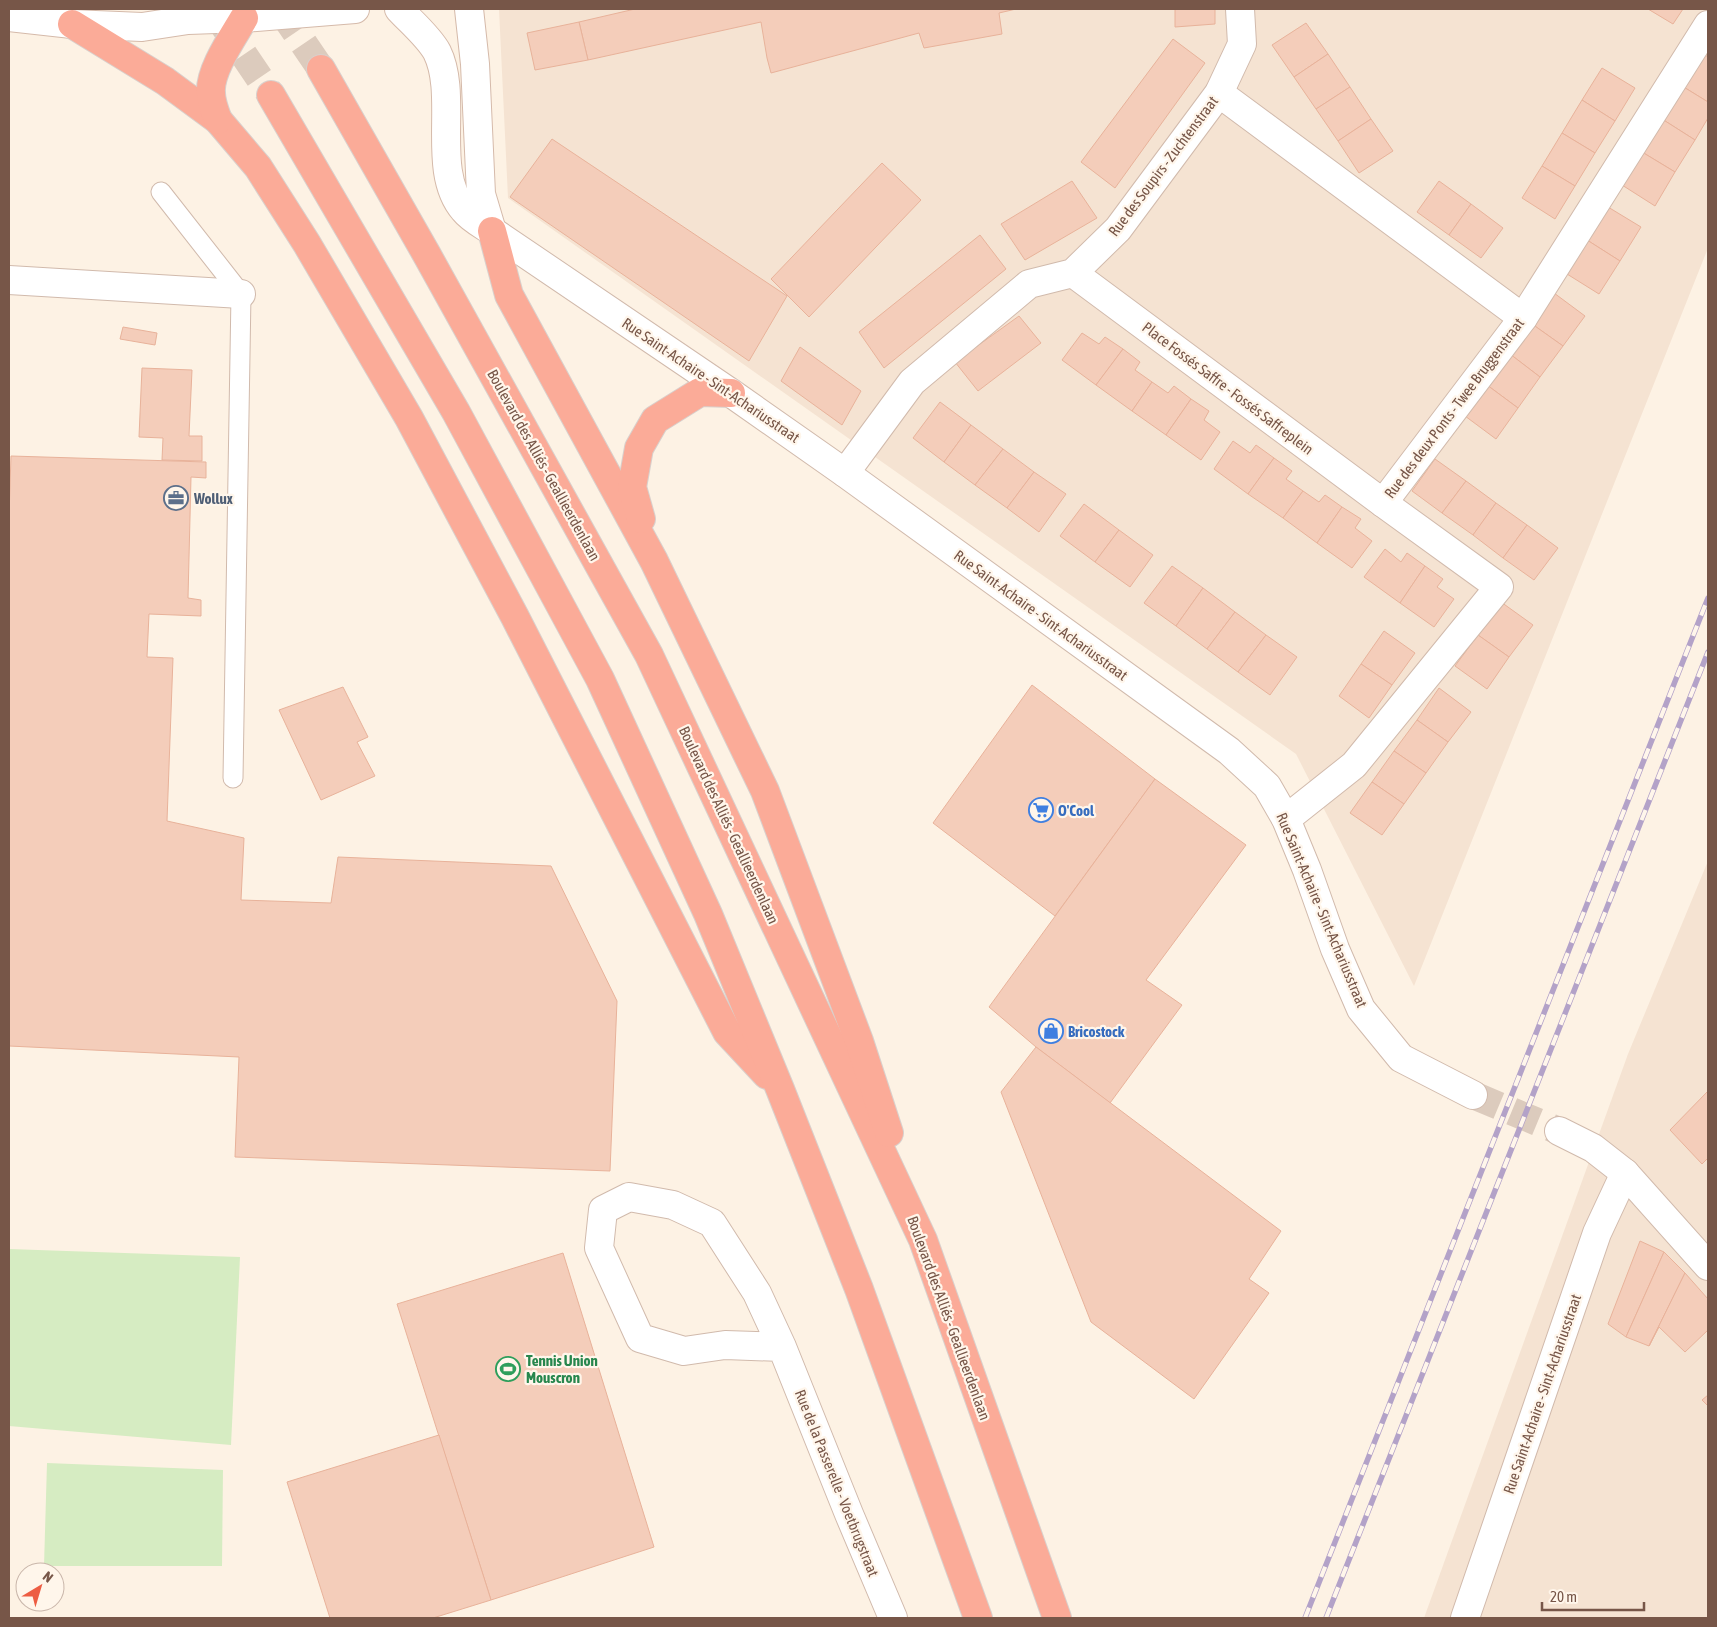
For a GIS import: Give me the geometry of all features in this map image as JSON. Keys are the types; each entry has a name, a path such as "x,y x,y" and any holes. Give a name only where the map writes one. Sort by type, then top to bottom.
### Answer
{"highway":[{"path":"218,120 210,93 214,74 224,52 244,18"},
{"path":"72,24 165,80 218,120 258,167 307,244 409,418 519,626 727,1032 780,1089"},
{"name":"Boulevard des Alliés - Geallieerdenlaan","path":"321,69 432,264 649,655 923,1240 1057,1618"},
{"path":"270,95 456,412 600,679 708,914 780,1089 858,1289 978,1618"},
{"path":"492,231 509,295 654,561 766,791 859,1041 923,1240"},
{"path":"654,561 632,488 639,448 655,420 700,392 731,393"}],"street":[{"path":"157,9 188,20"},
{"path":"9,17 72,24 142,28 188,20 244,18 355,9"},
{"name":"Rue Saint-Achaire - Sint-Achariusstraat","path":"399,9 436,51 443,69 448,169 453,195 465,212 845,473 1229,751 1267,786 1286,819 1336,950 1361,1009 1401,1058 1473,1095"},
{"path":"469,9 475,64 482,194 492,231"},
{"name":"Rue des Soupirs - Zuchtenstraat","path":"1073,273 1118,229 1219,93 1242,44 1240,9"},
{"name":"Rue des deux Ponts - Twee Bruggenstraat","path":"1286,819 1354,765 1499,587 1383,503 1523,318 1708,25"},
{"path":"1219,93 1523,318"},
{"path":"845,473 912,382 1030,284 1073,273"},
{"name":"Place Fossés Saffre - Fossés Saffreplein","path":"1073,273 1383,503"},
{"path":"9,280 241,294"},
{"path":"1560,1131 1593,1148 1625,1173 1708,1266"},
{"name":"Rue Saint-Achaire - Sint-Achariusstraat","path":"1465,1618 1597,1233 1625,1173"},
{"name":"Rue de la Passerelle - Voetbrugstraat","path":"782,1347 725,1345 684,1351 640,1338 599,1248 602,1210 629,1197 673,1206 712,1223 757,1293 782,1347 893,1618"}],"lane":[{"path":"161,192 241,294 234,778"}],"shaded area":[{"path":"499,9 1708,9 1708,248 1414,986 1296,754 508,198"},
{"path":"1708,861 1708,1618 1424,1618 1628,1054"}],"green space":[{"path":"9,1249 240,1257 231,1445 9,1426"},
{"path":"47,1463 223,1470 222,1566 65,1566 65,1562 44,1562"}],"building":[{"path":"635,9 1016,9 999,13 1002,34 924,48 919,33 771,73 761,22 588,60 579,22"},
{"path":"1175,9 1215,9 1215,24 1175,27"},
{"path":"1648,9 1683,9 1673,24"},
{"path":"579,22 588,60 535,70 527,33"},
{"path":"1306,23 1328,54 1294,77 1272,45"},
{"path":"1173,39 1205,63 1115,188 1081,162"},
{"path":"1702,53 1708,57 1708,102 1682,86"},
{"path":"1328,54 1350,87 1316,109 1294,77"},
{"path":"1602,68 1635,88 1615,121 1582,100"},
{"path":"1682,86 1708,102 1708,118 1695,140 1662,119"},
{"path":"1350,87 1371,119 1338,141 1316,109"},
{"path":"1582,100 1615,121 1595,153 1562,133"},
{"path":"1371,119 1393,151 1359,173 1338,141"},
{"path":"1662,119 1695,140 1675,172 1642,152"},
{"path":"1562,133 1595,153 1575,186 1542,166"},
{"path":"552,139 787,296 749,361 510,197"},
{"path":"1642,152 1675,172 1655,206 1622,185"},
{"path":"882,163 921,200 809,317 771,279"},
{"path":"1542,166 1575,186 1555,219 1522,198"},
{"path":"1072,181 1097,218 1025,260 1001,224"},
{"path":"1439,181 1471,204 1449,235 1417,212"},
{"path":"1471,204 1503,228 1481,258 1449,235"},
{"path":"1608,207 1641,227 1620,261 1587,240"},
{"path":"980,235 1006,269 884,368 859,332"},
{"path":"1587,240 1620,261 1599,294 1567,274"},
{"path":"1554,293 1585,316 1563,346 1532,324"},
{"path":"1019,316 1041,343 978,391 955,362"},
{"path":"1532,324 1563,346 1540,377 1510,354"},
{"path":"123,327 157,333 155,345 120,339"},
{"path":"1082,333 1099,344 1105,337 1123,349 1096,385 1062,360"},
{"path":"800,347 861,391 842,425 781,381"},
{"path":"1123,349 1140,362 1135,370 1152,382 1132,411 1096,385"},
{"path":"1510,354 1540,377 1518,408 1487,385"},
{"path":"142,368 192,370 189,436 202,436 202,461 162,460 163,438 139,437"},
{"path":"1152,382 1168,393 1174,386 1191,399 1166,435 1132,411"},
{"path":"1487,385 1518,408 1496,439 1465,416"},
{"path":"1191,399 1209,411 1204,420 1220,432 1201,460 1166,435"},
{"path":"940,402 971,425 944,462 913,438"},
{"path":"971,425 1003,449 975,485 944,462"},
{"path":"1233,441 1250,453 1256,445 1274,458 1248,494 1214,469"},
{"path":"1003,449 1034,472 1007,508 975,485"},
{"path":"11,456 206,462 206,478 191,477 188,598 201,600 201,616 149,614 147,657 173,658 167,821 244,838 241,900 331,903 338,857 551,866 617,1001 610,1171 235,1157 239,1057 9,1046 9,516"},
{"path":"1274,458 1292,471 1286,479 1303,491 1283,518 1248,494"},
{"path":"1435,459 1466,481 1442,513 1412,491"},
{"path":"1034,472 1066,494 1039,532 1007,508"},
{"path":"1466,481 1496,503 1473,535 1442,513"},
{"path":"1303,491 1319,502 1325,495 1342,507 1317,543 1283,518"},
{"path":"1496,503 1527,525 1503,558 1473,535"},
{"path":"1084,504 1119,530 1095,562 1060,536"},
{"path":"1342,507 1361,519 1355,528 1372,541 1352,568 1317,543"},
{"path":"1527,525 1558,548 1534,580 1503,558"},
{"path":"1119,530 1153,555 1130,587 1095,562"},
{"path":"1385,549 1401,562 1407,553 1425,566 1400,603 1364,577"},
{"path":"1172,566 1203,588 1176,626 1144,603"},
{"path":"1425,566 1443,579 1437,587 1454,599 1434,627 1400,603"},
{"path":"1203,588 1235,612 1207,649 1176,626"},
{"path":"1501,602 1533,625 1509,657 1478,635"},
{"path":"1235,612 1266,635 1238,672 1207,649"},
{"path":"1384,631 1415,653 1392,685 1361,664"},
{"path":"1266,635 1297,657 1270,695 1238,672"},
{"path":"1478,635 1509,657 1487,689 1455,666"},
{"path":"1361,664 1392,685 1369,718 1339,696"},
{"path":"1032,685 1155,779 1055,916 933,823"},
{"path":"343,687 368,737 357,742 375,776 321,800 279,710"},
{"path":"1439,688 1471,712 1448,742 1417,720"},
{"path":"1417,720 1448,742 1426,773 1394,751"},
{"path":"1394,751 1426,773 1404,804 1372,782"},
{"path":"1155,779 1246,845 1146,980 1182,1005 1110,1103 1036,1047 989,1007"},
{"path":"1372,782 1404,804 1382,835 1350,813"},
{"path":"1036,1047 1281,1231 1249,1279 1269,1293 1194,1399 1091,1322 1001,1092"},
{"path":"1708,1091 1708,1158 1702,1164 1670,1130"},
{"path":"1640,1241 1664,1252 1626,1337 1608,1324"},
{"path":"1664,1252 1685,1273 1649,1346 1626,1337"},
{"name":"Tennis Union Mouscron","path":"563,1253 654,1547 491,1600 397,1304"},
{"path":"1685,1273 1708,1299 1708,1330 1685,1352 1659,1327 1649,1346"},
{"path":"1708,1395 1708,1406 1702,1400"},
{"path":"439,1435 491,1600 433,1618 330,1618 287,1482"}],"tunnel":[{"path":"280,9 321,69"},
{"path":"220,20 271,95"},
{"path":"1473,1095 1559,1131"}],"railway":[{"path":"1305,1618 1708,598"},
{"path":"1326,1618 1708,652"}],"place":[{"name":"Wollux","path":"176,498"},
{"name":"O'Cool","path":"1041,810"},
{"name":"Bricostock","path":"1051,1031"},
{"name":"Tennis Union Mouscron","path":"508,1369"}]}
